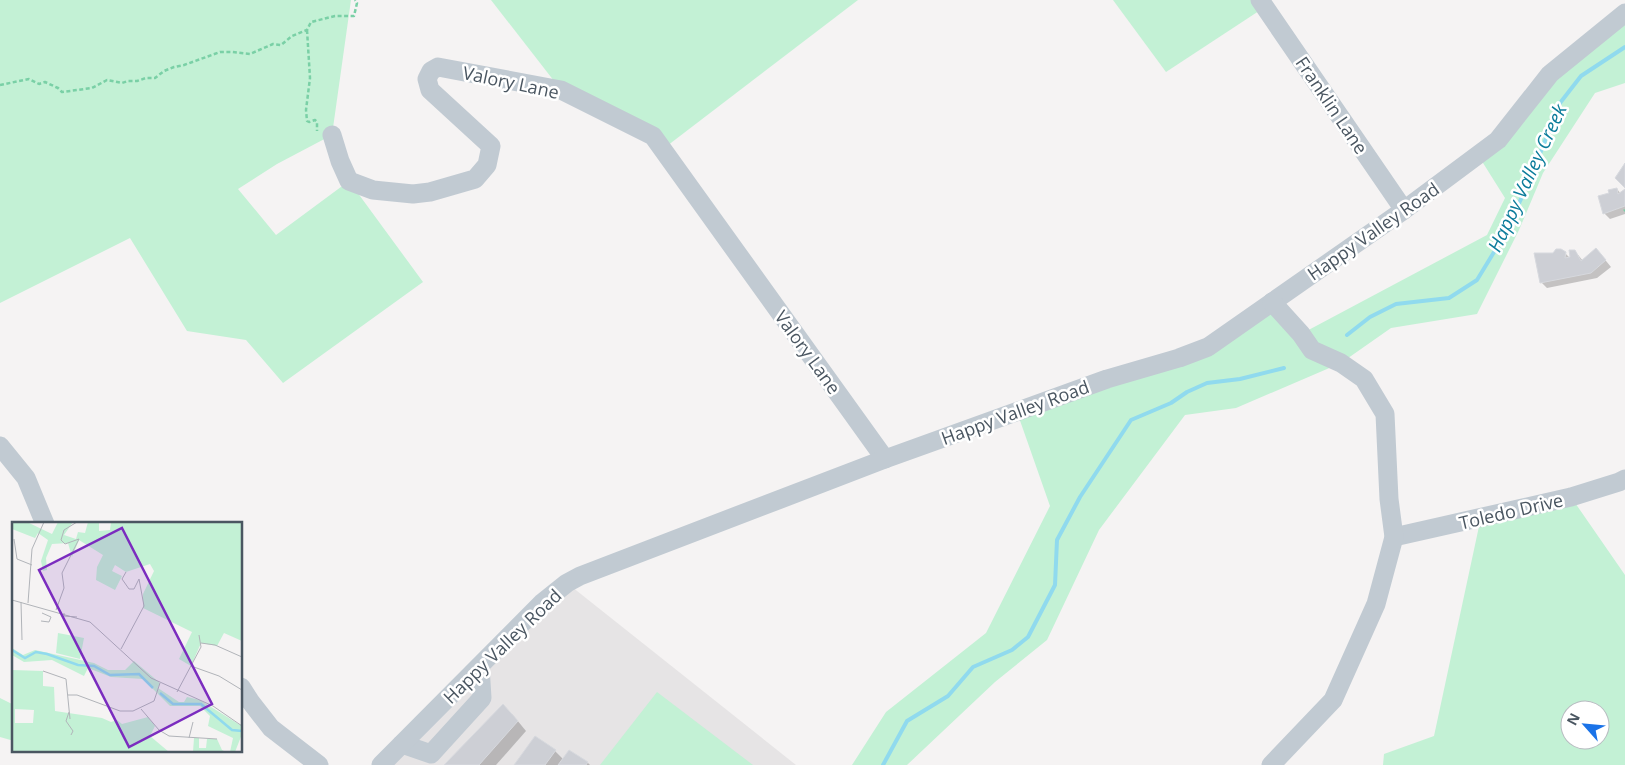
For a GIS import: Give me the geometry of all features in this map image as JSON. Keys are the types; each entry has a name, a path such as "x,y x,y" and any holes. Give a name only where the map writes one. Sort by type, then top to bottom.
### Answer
{"street":[{"name":"Franklin Lane","path":"1266,2 1333,108 1404,210"},
{"name":"Happy Valley Road","path":"381,765 480,666 537,597 580,576 886,459 1107,379 1179,358 1208,346 1404,210 1498,140 1550,74 1625,13"},
{"name":"Valory Lane","path":"332,135 340,161 349,181 373,190 413,194 430,192 475,179 487,165 491,146 430,90 427,79 431,71 438,67 561,90 653,136 886,459"},
{"path":"1271,765 1333,700 1376,604 1394,537 1388,499 1385,414 1364,379 1341,363 1312,350 1301,334 1272,302"},
{"path":"0,446 26,478 44,522"},
{"name":"Toledo Drive","path":"1394,537 1571,497 1625,479"},
{"path":"402,744 431,754 482,698 480,666"},
{"path":"242,689 271,728 319,765"}],"path":[{"path":"332,135 323,130 316,131 317,122 315,120 307,121 306,110 310,78 307,30 311,22 335,16 354,16 357,2 355,0"},
{"path":"0,84 29,80 39,84 45,82 62,92 92,88 107,80 122,83 128,81 137,82 146,78 155,78 174,67 220,52 250,54 273,44 281,45 292,36 307,30"}],"shaded area":[{"path":"567,583 796,765 381,765"}],"green space":[{"path":"0,0 351,0 332,135 277,164 238,189 276,235 349,181 423,282 283,383 246,340 187,331 130,238 0,303"},
{"path":"491,0 858,0 663,149 561,90"},
{"path":"1113,0 1260,0 1265,7 1166,72"},
{"path":"1625,13 1625,83 1595,93 1543,173 1519,230 1477,314 1391,328 1341,363 1236,408 1185,415 1099,530 1047,640 995,682 907,765 852,765 886,712 986,633 1050,506 1017,412 1179,358 1272,302 1301,334 1487,235 1505,198 1478,155 1550,74"},
{"path":"1571,497 1625,575 1625,765 1383,765 1384,754 1434,736 1481,517"},
{"path":"657,692 753,765 600,765"},
{"path":"0,698 12,704 12,740 0,737"}],"building":[{"path":"1625,163 1625,188 1615,178"},
{"path":"1617,188 1618,194 1625,189 1625,206 1603,214 1598,196 1609,193 1608,190"},
{"path":"1596,248 1606,260 1591,273 1540,283 1534,253 1553,253 1556,249 1561,249 1566,252 1565,258 1570,257 1569,250 1575,250 1581,261"},
{"path":"503,704 518,721 479,765 444,765"},
{"path":"535,736 556,750 545,765 514,765"},
{"path":"569,750 588,762 586,765 558,765"}],"waterway":[{"name":"Happy Valley Creek","path":"1347,335 1370,317 1396,304 1449,298 1477,280 1505,234 1530,179 1560,103 1581,76 1625,47"},
{"name":"Happy Valley Creek","path":"883,765 907,721 948,696 973,667 1012,650 1028,637 1055,585 1057,540 1080,497 1131,420 1171,403 1187,392 1207,383 1240,379 1284,368"}]}
